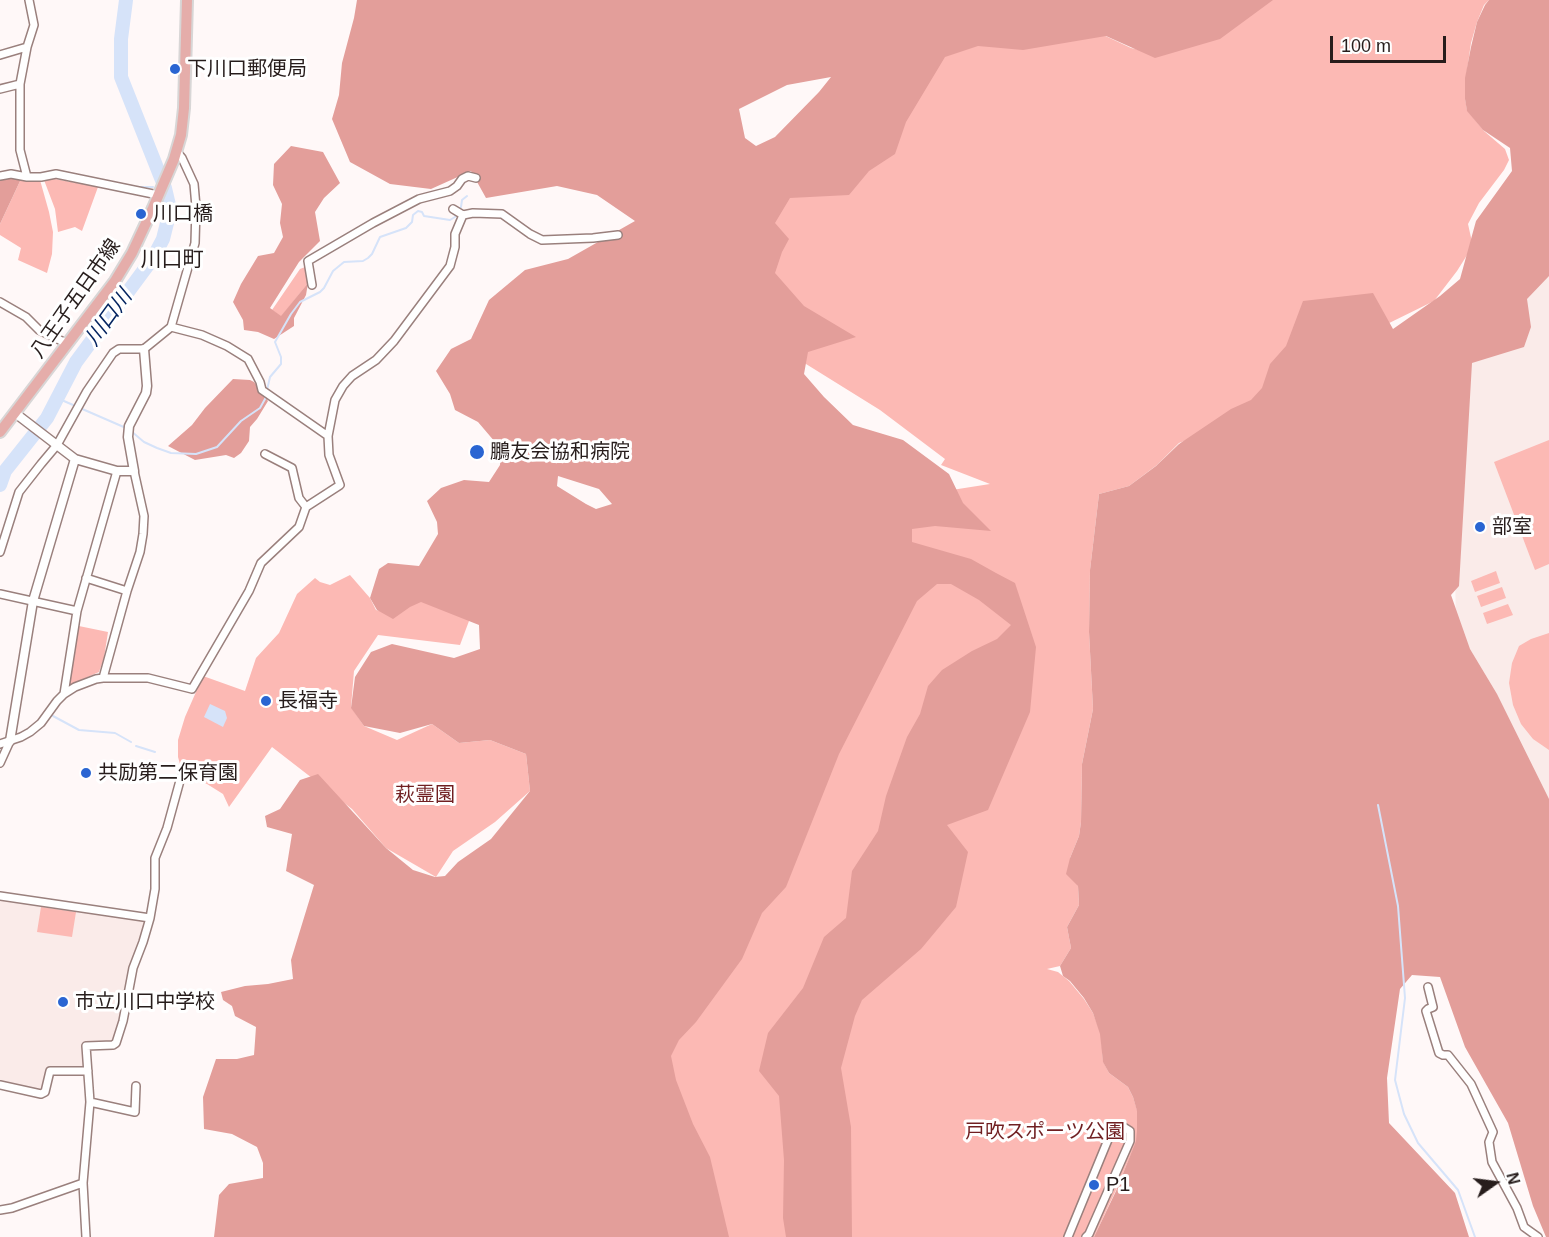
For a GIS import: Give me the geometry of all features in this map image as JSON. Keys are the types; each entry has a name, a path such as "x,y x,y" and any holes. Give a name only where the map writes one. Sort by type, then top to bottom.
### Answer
{"main road":[{"name":"八王子五日市線","path":"0,432 123,269 141,236 175,156 184,116 187,0"}],"street":[{"path":"27,177 20,150 20,84 34,25 29,0"},
{"path":"0,55 27,47"},
{"path":"0,89 20,84"},
{"path":"0,552 19,492 41,464 113,353 119,350 144,349 171,327 195,243 196,207 194,184 182,158 175,156"},
{"path":"0,176 11,174 41,177 57,174 158,195"},
{"path":"312,285 308,261 419,199 450,191 468,176 476,178"},
{"path":"453,209 462,215 502,214 542,240 618,235"},
{"path":"0,744 30,732 41,723 64,694 75,687 102,678 148,678 192,689 244,599 261,563 299,527 306,507 340,485 329,455 328,436 335,400 352,376 376,360 394,341 450,266 456,247 455,234 462,215"},
{"path":"0,302 27,317 39,330 68,344"},
{"path":"171,327 202,335 227,346 248,359 264,392 328,436"},
{"path":"102,678 140,552 144,522 130,450 129,429 146,393 144,349"},
{"path":"15,413 75,459 117,471 134,471"},
{"path":"265,454 292,468 298,498 306,507"},
{"path":"0,763 10,741 33,601 75,459"},
{"path":"64,694 76,610 117,471"},
{"path":"86,578 127,591"},
{"path":"0,594 76,610"},
{"path":"86,1237 83,1183 90,1102 87,1046 113,1045 116,1042 123,1021 133,968 150,918 155,888 155,858 167,828 181,777"},
{"path":"0,896 150,918"},
{"path":"1428,987 1433,1007 1426,1011 1439,1053 1448,1055 1470,1084 1492,1132 1489,1142 1492,1162 1517,1208 1524,1227 1538,1237"},
{"path":"0,1085 41,1094 45,1092 50,1071 88,1071"},
{"path":"90,1102 135,1112 136,1086"},
{"path":"1069,1236 1112,1130 1117,1126 1122,1126 1130,1131 1130,1141 1086,1237"},
{"path":"0,1210 12,1208 83,1183"}],"shaded area":[{"path":"357,0 1273,0 1220,39 1155,58 1106,36 1023,50 978,46 945,57 906,122 895,154 869,171 849,195 790,198 775,223 789,239 775,273 804,306 856,337 808,352 804,374 853,425 903,440 949,474 963,503 991,531 935,526 912,529 912,542 971,559 1015,583 1036,647 1030,712 988,810 947,825 968,852 956,907 921,949 862,1000 855,1016 841,1068 851,1127 852,1237 786,1237 783,1218 784,1160 779,1096 759,1071 768,1033 803,988 824,937 846,918 852,871 878,831 886,796 907,737 920,714 928,686 942,670 972,651 997,639 1011,625 979,600 951,584 937,584 917,601 839,754 786,887 762,913 742,959 696,1022 679,1040 671,1056 676,1080 693,1124 710,1157 729,1237 214,1237 219,1195 229,1184 263,1178 263,1163 257,1147 232,1134 204,1129 203,1097 216,1059 237,1059 254,1055 256,1027 235,1016 232,1006 223,1000 221,992 293,979 291,960 314,885 286,871 292,834 267,827 265,816 280,809 300,780 318,774 386,848 413,870 435,877 445,876 458,862 491,839 530,791 526,754 490,740 459,743 432,724 400,733 364,726 351,708 355,677 371,652 392,644 454,658 480,649 479,625 421,602 393,619 377,610 370,598 379,569 388,563 419,566 438,534 437,522 427,501 441,488 464,480 489,482 500,465 501,449 478,422 455,410 450,394 436,371 451,349 471,339 489,300 525,270 568,259 635,221 597,195 557,186 486,198 471,171 431,189 390,184 350,162 332,119 339,95 342,63","holes":["831,77 775,137 756,146 745,138 739,109 787,85","558,476 599,489 612,504 596,509 586,504 557,486"]},
{"path":"1489,0 1549,0 1549,276 1527,299 1531,327 1524,347 1472,363 1459,586 1451,595 1470,649 1497,694 1549,799 1549,1237 1546,1237 1533,1206 1508,1123 1465,1047 1440,977 1412,975 1400,989 1387,1078 1389,1123 1455,1193 1469,1237 1094,1237 1116,1191 1136,1141 1137,1131 1137,1111 1133,1097 1128,1087 1109,1073 1103,1062 1100,1034 1093,1013 1084,998 1063,976 1060,966 1071,948 1067,927 1079,905 1078,886 1066,874 1079,836 1082,764 1093,709 1089,632 1090,570 1099,494 1129,486 1156,466 1179,444 1231,409 1251,400 1262,388 1270,364 1286,346 1303,301 1373,293 1393,329 1460,279 1476,221 1512,171 1510,148 1483,130 1467,111 1465,99 1465,78 1477,22"},
{"path":"291,146 323,152 340,183 324,198 315,212 320,241 299,262 270,308 281,316 308,283 306,295 294,318 294,326 274,339 258,332 244,330 243,320 233,302 258,256 274,253 283,237 280,223 282,204 273,185 274,164"},
{"path":"12,175 21,179 0,224 0,178"},
{"path":"1549,259 1549,856 1456,632 1451,297"},
{"path":"233,379 254,382 268,401 250,427 249,441 241,453 234,458 226,455 195,460 168,446 192,425"},
{"name":"市立川口中学校","path":"0,896 150,918 133,968 116,1043 87,1046 88,1071 50,1071 45,1092 0,1085"}],"green space":[{"name":"戸吹スポーツ公園","path":"1260,0 1489,0 1484,5 1471,43 1465,98 1467,110 1484,131 1505,149 1509,160 1479,203 1468,224 1472,242 1469,252 1434,301 1377,329 1247,417 1179,443 1157,465 1129,486 1099,494 1090,570 1089,632 1093,709 1082,764 1079,836 1070,858 1078,886 1079,905 1067,927 1071,948 1060,966 1047,969 1058,972 1084,999 1093,1013 1101,1034 1103,1061 1109,1073 1128,1087 1133,1097 1137,1110 1137,1140 1116,1190 1094,1237 707,1237 663,1066 899,530 920,495 990,484 941,465 945,459 880,410 806,364 725,241 950,40 1097,32 1131,48 1154,53"},
{"path":"21,179 27,182 40,180 49,212 53,232 52,254 47,273 18,260 21,248 0,235 0,224"},
{"path":"55,179 98,187 82,231 75,227 58,232 55,209 44,180"},
{"path":"305,267 308,283 281,317 272,310 300,269"},
{"path":"1549,440 1549,564 1535,570 1494,462"},
{"path":"1496,571 1500,583 1475,592 1471,581"},
{"name":"萩霊園","path":"350,575 370,598 376,610 387,613 416,592 472,613 460,645 378,635 354,671 351,707 364,726 397,740 432,724 459,743 490,740 526,754 530,791 495,822 453,851 436,877 386,848 352,809 272,747 229,807 223,794 207,784 183,775 178,757 178,740 185,717 203,676 245,691 256,658 279,633 297,594 315,578 330,585"},
{"path":"1502,587 1506,598 1481,607 1477,596"},
{"path":"1508,604 1513,615 1487,624 1483,613"},
{"path":"74,625 108,632 104,658 99,672 72,684 65,690"},
{"path":"1549,633 1549,750 1533,739 1521,724 1513,705 1509,683 1512,663 1519,646"},
{"path":"41,907 76,912 72,937 37,932"}],"water":[{"path":"210,704 225,711 227,718 223,727 204,717"}],"waterway":[{"name":"川口川","path":"0,485 5,471 47,418 76,362 153,258 163,239 169,205 165,188 121,77 121,39 126,0"},
{"path":"34,174 52,172"},
{"path":"135,187 153,187"},
{"path":"131,431 144,442 171,453 196,454 217,447 241,421 260,408 265,399 270,377 281,364 281,357 275,342 300,302 320,292 333,271 344,262 363,261 368,258 380,237 406,228 418,211 424,216 450,220 455,217 462,200 467,196"},
{"path":"57,398 126,428"},
{"path":"53,716 79,730 115,733 131,742"},
{"path":"136,746 155,752"},
{"path":"1378,805 1398,906 1405,998 1395,1080 1404,1114 1418,1143 1458,1190 1475,1237"}],"place":[{"name":"下川口郵便局","path":"175,69"},
{"name":"川口橋","path":"141,214"},
{"name":"鵬友会協和病院","path":"477,452"},
{"name":"部室","path":"1480,527"},
{"name":"長福寺","path":"266,701"},
{"name":"共励第二保育園","path":"86,773"},
{"name":"市立川口中学校","path":"63,1002"},
{"name":"P1","path":"1094,1185"}],"district":[{"name":"川口町","path":"172,260"}]}
